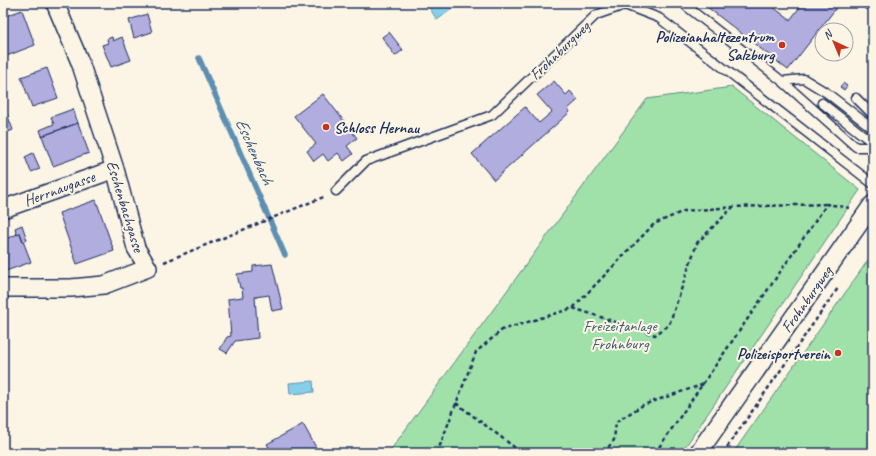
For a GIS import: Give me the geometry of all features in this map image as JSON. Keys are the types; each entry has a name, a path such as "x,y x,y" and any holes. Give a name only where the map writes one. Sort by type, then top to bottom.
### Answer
{"street":[{"name":"Eschenbachgasse","path":"3,288 71,288 104,285 148,268 136,248 115,169 80,62 55,3"},
{"name":"Herrnaugasse","path":"3,209 115,169"},
{"name":"Frohnburgweg","path":"698,453 873,204"}],"lane":[{"path":"686,3 686,6 782,81 856,147 873,147"},
{"name":"Frohnburgweg","path":"336,191 366,161 492,115 596,15 624,4 659,18 873,184"},
{"path":"782,81 804,79 827,93 871,127 873,133"},
{"path":"856,98 873,114"},
{"path":"822,103 873,143"}],"path":[{"path":"859,3 873,14"},
{"path":"148,268 336,191"},
{"path":"436,453 476,352 502,330 573,308 654,224 684,211 733,207 827,204 850,208 861,220"},
{"path":"655,453 827,204"},
{"path":"573,308 655,335 669,325 697,243 733,207"},
{"path":"722,453 841,283"},
{"path":"604,453 614,440 616,422 643,405 704,384"},
{"path":"456,403 522,453"}],"green space":[{"name":"Freizeitanlage Frohnburg","path":"732,87 860,190 681,453 391,453 392,448 647,99"},
{"name":"Polizeisportverein","path":"873,253 873,453 733,453"}],"water":[{"path":"435,3 460,3 437,20 429,7"},
{"path":"313,381 314,392 290,394 289,383"}],"building":[{"name":"Polizeianhaltezentrum Salzburg","path":"702,3 768,3 790,20 803,3 840,3 825,22 814,22 814,36 788,70"},
{"path":"22,10 35,45 4,57 3,17"},
{"path":"147,14 152,32 134,38 129,20"},
{"path":"389,32 403,50 395,56 382,37"},
{"path":"112,37 113,41 122,37 131,60 111,67 102,45 108,43 107,39"},
{"path":"47,68 58,98 32,107 21,77"},
{"path":"554,81 566,95 570,91 578,100 568,109 570,112 494,180 472,154 525,107 539,123 552,112 537,95"},
{"path":"843,83 847,86 844,90 840,87"},
{"name":"Schloss Hernau","path":"323,94 357,138 347,146 353,154 344,161 338,153 328,161 323,154 314,161 307,151 316,144 294,116"},
{"path":"3,103 13,130 3,134"},
{"path":"73,109 78,123 42,136 40,130 54,124 51,117"},
{"path":"78,123 89,153 53,166 42,136"},
{"path":"33,153 40,169 31,172 25,157"},
{"path":"96,200 114,251 77,264 59,213"},
{"path":"22,225 27,240 23,242 20,233 17,235 15,228"},
{"path":"20,233 31,262 3,272 3,240"},
{"path":"272,264 283,309 272,311 269,295 255,297 258,338 235,341 227,353 220,349 227,337 231,336 228,299 243,297 242,288 240,288 237,274 253,272 253,266"},
{"path":"303,424 318,451 313,453 272,453 267,444"}],"waterway":[{"name":"Eschenbach","path":"199,58 285,255"}],"place":[{"name":"Polizeianhaltezentrum Salzburg","path":"782,45"},
{"name":"Schloss Hernau","path":"326,127"},
{"name":"Polizeisportverein","path":"838,353"}]}
